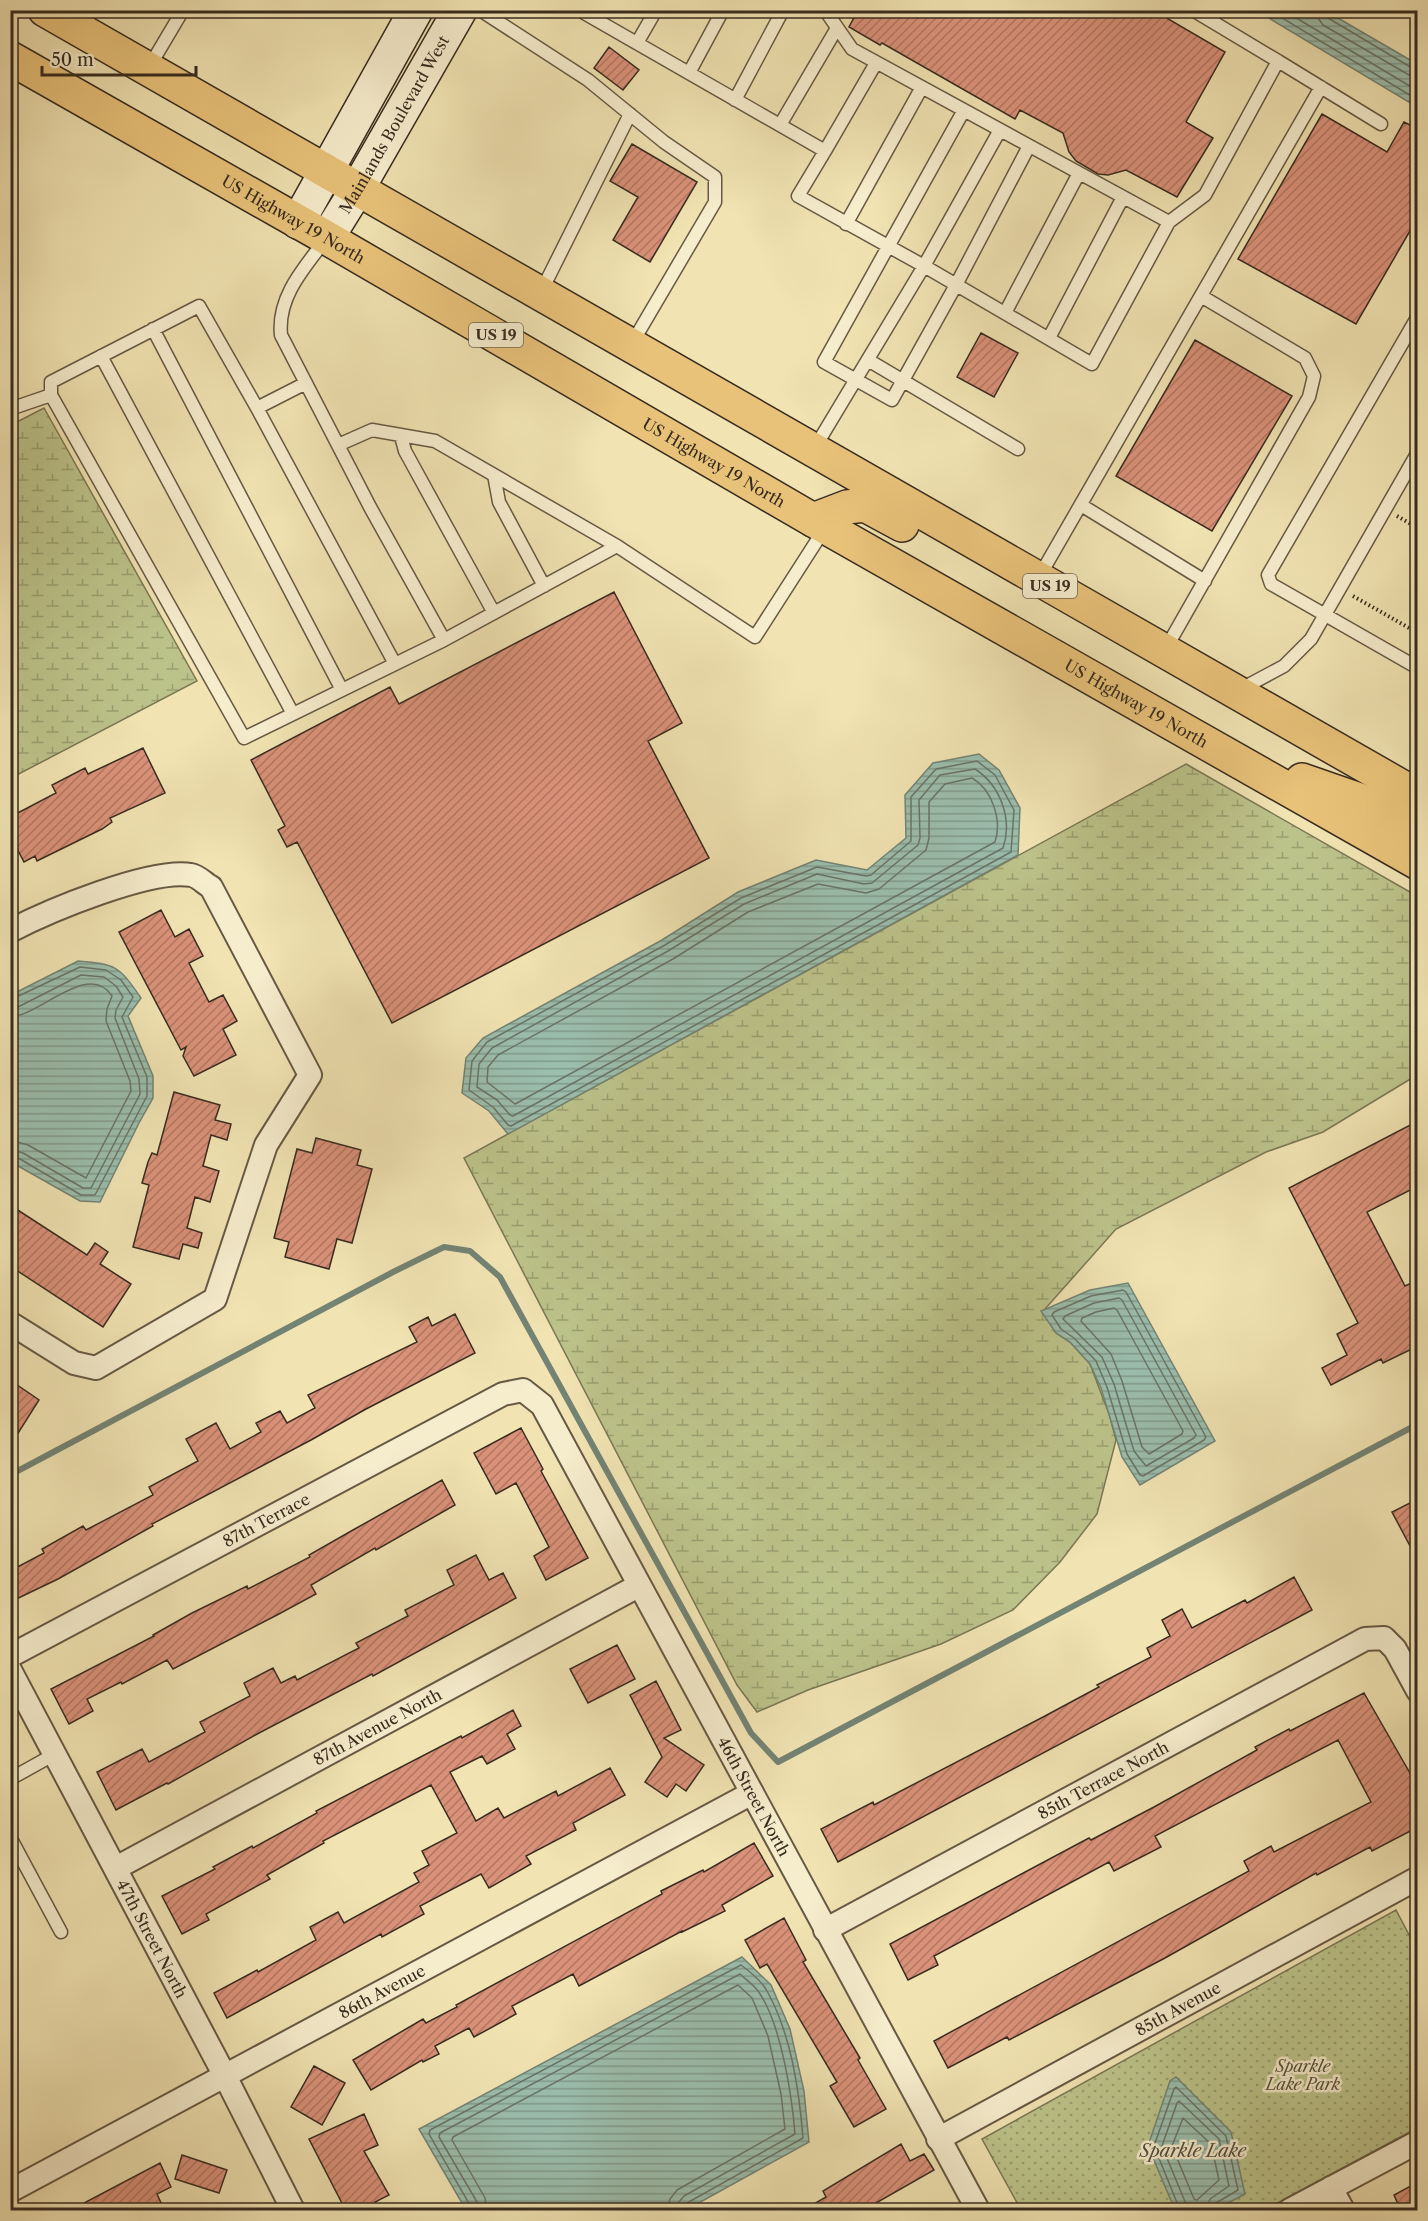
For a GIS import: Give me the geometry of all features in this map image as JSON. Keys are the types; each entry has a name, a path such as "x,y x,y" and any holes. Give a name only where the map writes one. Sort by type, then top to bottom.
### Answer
{"highway":[{"name":"US 19","path":"46,11 1418,796"},
{"name":"US Highway 19 North","path":"10,58 327,238 819,523 1418,863"},
{"path":"819,523 847,507 865,505 1152,666 1225,686"},
{"path":"1229,755 1377,806 1418,828"}],"street":[{"path":"298,222 416,10"},
{"name":"Mainlands Boulevard West","path":"327,238 460,10"},
{"path":"10,931 42,915 151,877 193,875 211,887 309,1075 266,1145 215,1299 96,1368 74,1363 10,1323"},
{"name":"46th Street North","path":"523,1390 542,1405 938,2139 972,2209"},
{"name":"87th Terrace","path":"10,1656 503,1394 523,1390"},
{"name":"87th Avenue North","path":"116,1868 638,1586"},
{"name":"85th Terrace North","path":"825,1930 1365,1639 1384,1638 1395,1649 1418,1691"},
{"name":"47th Street North","path":"10,1670 225,2076 293,2211"},
{"name":"86th Avenue","path":"10,2191 752,1793"},
{"name":"85th Avenue","path":"938,2139 1418,1878"},
{"path":"1290,2211 1418,2142"},
{"path":"1331,2188 1343,2211"}],"lane":[{"path":"148,70 183,10"},
{"path":"480,10 588,80 664,142 715,177 715,202 631,345"},
{"path":"579,10 825,151"},
{"path":"637,44 656,10"},
{"path":"689,73 723,10"},
{"path":"735,100 783,10"},
{"path":"825,10 852,49 1169,222"},
{"path":"1193,10 1382,124"},
{"path":"780,125 837,28"},
{"path":"876,63 798,196 1092,364 1169,222 1205,195 1278,61"},
{"path":"846,224 922,87"},
{"path":"1038,579 1321,87"},
{"path":"964,110 824,362 892,400 1029,146"},
{"path":"541,293 630,114"},
{"path":"814,450 924,266 1000,130"},
{"path":"1005,313 1079,173"},
{"path":"1048,338 1123,197"},
{"path":"327,238 289,291 280,324 281,335 370,507 444,640"},
{"path":"1165,651 1309,397 1314,376 1305,358 1201,296"},
{"path":"394,664 257,408 199,306 51,382 51,395 244,738 444,640 617,546"},
{"path":"1418,316 1268,575 1271,584 1418,668"},
{"path":"153,329 342,690"},
{"path":"101,356 293,714"},
{"path":"868,360 1018,449"},
{"path":"257,408 306,383"},
{"path":"10,409 51,395"},
{"path":"338,445 372,430 435,441 617,546 755,637 819,523"},
{"path":"401,435 405,451 494,613"},
{"path":"1225,686 1284,666 1311,639 1418,452"},
{"path":"494,475 499,502 544,585"},
{"path":"1081,505 1205,581"},
{"path":"10,1779 55,1754"},
{"path":"10,1837 61,1932"}],"path":[{"path":"1411,524 1418,513"},
{"path":"1351,595 1418,633"}],"green space":[{"path":"44,408 197,681 11,778 11,425"},
{"path":"1186,764 1417,896 1417,1075 1323,1132 1266,1152 1116,1229 1042,1311 1056,1333 1070,1342 1090,1364 1116,1440 1097,1514 1060,1562 1013,1610 941,1644 808,1690 757,1712 737,1685 464,1158"},
{"name":"Sparkle Lake Park","path":"1396,1910 1417,1950 1417,2128 1264,2210 1021,2210 982,2139"}],"water":[{"path":"1257,11 1326,11 1417,64 1417,107"},
{"path":"979,754 999,770 1020,808 1018,855 508,1134 489,1111 462,1093 466,1058 483,1038 662,940 738,892 816,860 867,870 906,838 905,795 933,763"},
{"path":"78,961 101,964 116,969 127,979 141,998 128,1016 153,1076 153,1098 100,1202 80,1201 11,1162 11,995"},
{"path":"1128,1283 1215,1441 1140,1485 1122,1457 1101,1388 1090,1364 1070,1342 1056,1333 1041,1311 1090,1290"},
{"path":"742,1957 771,1985 790,2029 804,2091 809,2142 686,2210 466,2210 419,2129"},
{"name":"Sparkle Lake","path":"1176,2077 1231,2132 1245,2194 1215,2210 1175,2210 1148,2146 1170,2081"}],"building":[{"path":"858,10 1153,10 1225,52 1186,122 1213,138 1177,197 1126,170 1108,175 1098,174 1076,161 1069,152 1063,133 1020,110 1015,119 882,43 880,45 849,27"},
{"path":"609,47 639,70 623,90 594,68"},
{"path":"1322,114 1387,152 1404,122 1418,129 1418,217 1356,324 1238,259"},
{"path":"632,144 697,182 650,262 613,240 638,197 610,181"},
{"path":"981,333 1018,353 994,397 957,377"},
{"path":"1195,340 1292,396 1212,531 1116,476"},
{"path":"614,592 682,723 648,741 709,858 392,1023 297,842 287,847 278,830 285,826 251,760 390,687 399,704"},
{"path":"143,748 165,793 110,818 112,822 102,829 37,861 35,856 24,862 10,835 10,817 56,793 52,785 85,768 88,774"},
{"path":"161,910 175,937 189,929 203,956 189,963 209,1002 223,995 237,1021 223,1029 236,1055 194,1076 183,1056 186,1047 181,1050 119,932"},
{"path":"174,1092 220,1105 215,1120 231,1124 227,1140 211,1135 203,1166 219,1171 210,1202 195,1197 187,1228 202,1233 198,1248 183,1244 179,1259 133,1247 149,1185 142,1183 152,1153 157,1155"},
{"path":"1418,1121 1418,1186 1367,1212 1405,1286 1418,1280 1418,1346 1383,1363 1381,1359 1331,1385 1322,1368 1347,1355 1337,1334 1358,1323 1289,1188"},
{"path":"316,1138 361,1150 357,1165 372,1169 352,1243 337,1239 329,1269 285,1257 289,1242 274,1238 297,1149 312,1153"},
{"path":"10,1205 87,1255 95,1243 108,1252 100,1264 131,1284 103,1327 10,1266"},
{"path":"455,1314 475,1353 152,1524 153,1526 58,1579 10,1602 10,1571 44,1553 42,1549 83,1526 86,1530 153,1495 149,1487 198,1461 186,1439 216,1423 230,1449 261,1432 256,1423 280,1411 287,1423 315,1408 308,1395 417,1342 409,1327 428,1317 432,1326"},
{"path":"10,1380 39,1400 10,1446"},
{"path":"521,1428 543,1469 541,1471 588,1558 546,1580 534,1556 549,1547 516,1483 496,1494 474,1453"},
{"path":"442,1480 455,1505 311,1585 316,1594 277,1615 173,1669 167,1660 122,1684 121,1682 87,1699 93,1711 69,1724 51,1689 154,1636 192,1613 247,1586 248,1589 310,1557 309,1555"},
{"path":"1418,1499 1418,1561 1392,1512"},
{"path":"476,1555 489,1580 503,1573 516,1598 373,1676 372,1674 116,1810 97,1772 142,1749 149,1762 205,1732 200,1722 250,1696 244,1683 273,1668 281,1683 295,1676 297,1680 359,1648 356,1643 408,1616 405,1610 454,1585 447,1570"},
{"path":"1294,1577 1312,1610 838,1862 821,1829 873,1802 874,1805 1045,1716 1151,1657 1147,1648 1170,1636 1162,1620 1182,1609 1192,1628 1245,1600 1247,1603"},
{"path":"617,1645 635,1679 588,1703 570,1669"},
{"path":"656,1681 681,1730 664,1738 704,1765 686,1791 676,1784 667,1797 645,1782 662,1757 630,1695"},
{"path":"1364,1693 1418,1787 1418,1827 1372,1851 1370,1847 1317,1875 1316,1873 1165,1958 1009,2040 1007,2037 948,2068 934,2041 1249,1871 1244,1861 1271,1846 1274,1852 1371,1802 1338,1740 1155,1836 1161,1847 1114,1871 1109,1862 934,1956 938,1965 908,1980 890,1944 1089,1838 1091,1840 1154,1807 1257,1750 1255,1747"},
{"path":"513,1710 521,1726 507,1734 515,1749 487,1764 482,1756 450,1772 476,1821 498,1808 504,1818 556,1791 558,1796 610,1768 625,1795 573,1823 576,1830 526,1856 531,1864 489,1888 481,1874 420,1906 424,1914 382,1937 381,1934 227,2018 214,1993 316,1940 310,1927 338,1912 344,1923 419,1882 414,1873 429,1865 422,1851 457,1833 431,1785 323,1841 324,1843 267,1875 270,1879 206,1914 209,1920 182,1934 162,1896 317,1813 316,1811"},
{"path":"754,1843 773,1876 722,1905 725,1911 682,1931 579,1986 573,1974 512,2006 516,2014 474,2037 469,2028 435,2046 439,2054 423,2062 422,2060 371,2090 353,2060 423,2019 426,2023 457,2007 456,2005 662,1894 661,1891 703,1870 704,1872"},
{"path":"784,1918 806,1960 803,1962 860,2058 858,2060 886,2109 854,2127 830,2086 837,2082 767,1964 760,1968 745,1940"},
{"path":"314,2066 345,2083 322,2125 291,2107"},
{"path":"364,2114 378,2145 364,2151 389,2195 375,2202 380,2211 346,2211 309,2139"},
{"path":"901,2144 910,2161 924,2154 934,2170 862,2211 802,2211 826,2197 823,2191"},
{"path":"182,2155 227,2170 219,2193 175,2179"},
{"path":"160,2163 171,2187 157,2194 162,2205 152,2211 69,2211"},
{"path":"1418,2182 1418,2211 1401,2211 1394,2195"}],"waterway":[{"path":"10,1475 444,1247 470,1251 500,1277 751,1733 778,1762 1418,1424"}]}
